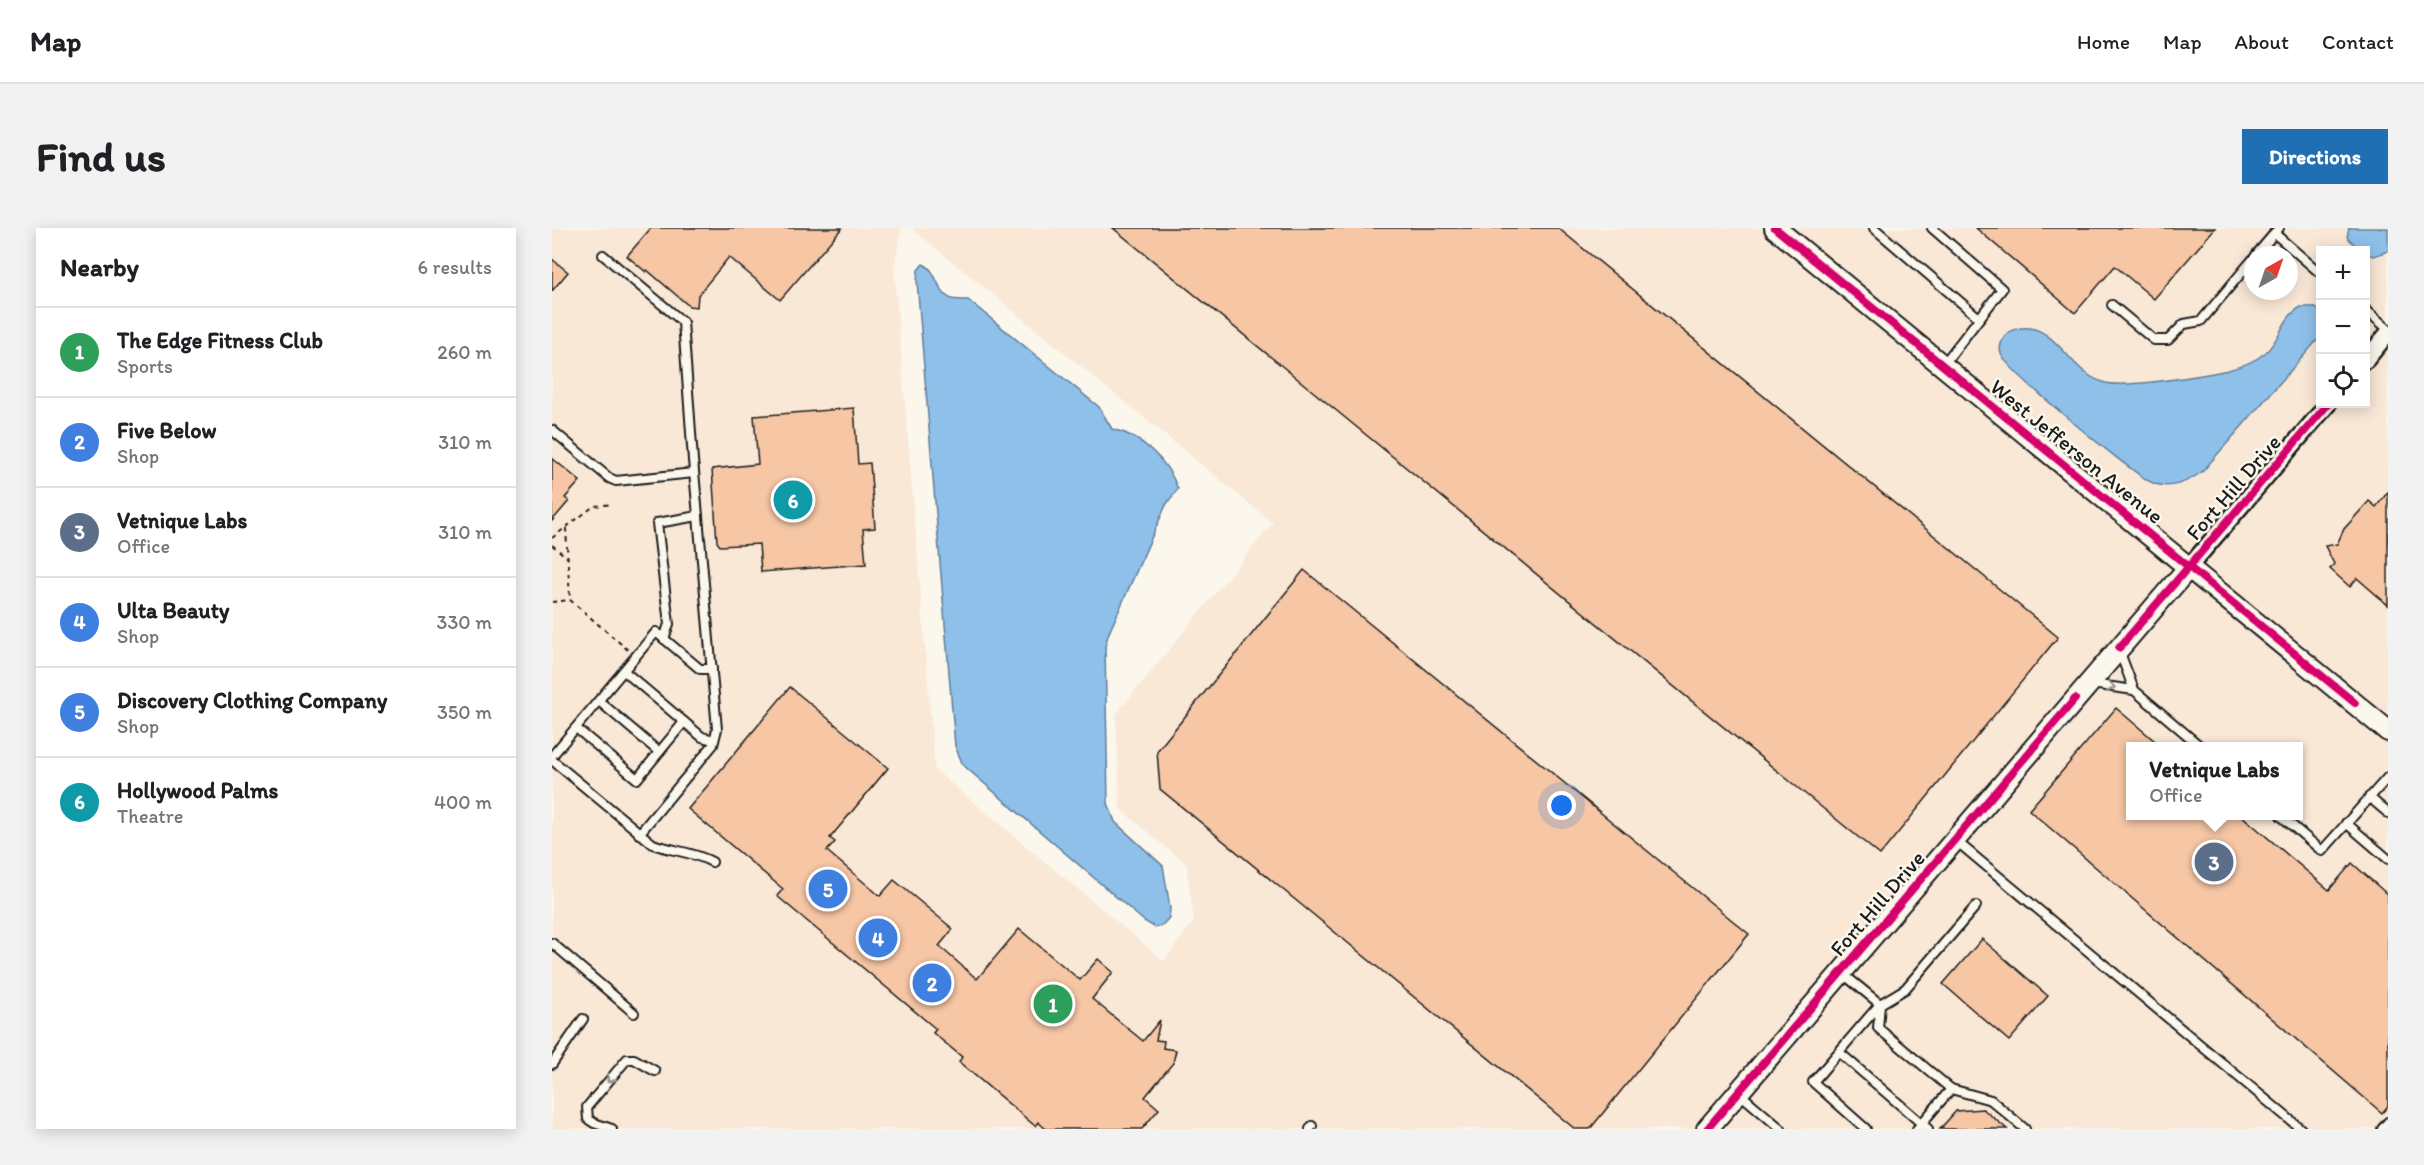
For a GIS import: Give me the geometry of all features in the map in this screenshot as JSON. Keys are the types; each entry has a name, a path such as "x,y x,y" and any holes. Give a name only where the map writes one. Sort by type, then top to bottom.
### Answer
{"street":[{"name":"West Jefferson Avenue","path":"1775,228 2388,731"},
{"path":"2370,355 2388,331"},
{"name":"Fort Hill Drive","path":"1707,1129 2325,408"}],"lane":[{"path":"1874,228 1979,318"},
{"path":"1932,228 2002,289 1943,365"},
{"path":"2264,246 2276,231 2316,269"},
{"path":"603,255 683,322 717,729 714,740 639,834"},
{"path":"2112,305 2154,340 2168,340 2184,324 2201,321 2244,270"},
{"path":"2370,314 2388,331"},
{"path":"552,430 609,478 616,481 694,472"},
{"path":"664,639 669,624 657,523 698,516"},
{"path":"712,669 700,669 656,632 552,758 653,844 702,857 712,862"},
{"path":"2119,648 2134,690 2194,742"},
{"path":"624,671 702,737 714,740"},
{"path":"2088,684 2134,690"},
{"path":"599,701 659,752"},
{"path":"576,728 636,779 684,722"},
{"path":"2285,820 2322,851 2388,777"},
{"path":"2369,797 2388,813"},
{"path":"2346,823 2388,859"},
{"path":"1955,840 2301,1129"},
{"path":"1866,1129 1813,1083 1880,1004 1905,989 1976,906"},
{"path":"552,943 634,1013"},
{"path":"1842,972 1880,1004"},
{"path":"1880,1004 1878,1028 1951,1089 1991,1100 2025,1129"},
{"path":"552,1064 583,1019"},
{"path":"1839,1052 1923,1127 1951,1089"},
{"path":"612,1129 588,1119 587,1107 627,1059 634,1059 656,1071"},
{"path":"1738,1093 1781,1129"},
{"path":"2382,1129 2388,1122"}],"path":[{"path":"552,538 594,506 613,504"},
{"path":"566,528 570,600 630,652"},
{"path":"552,545 568,558"},
{"path":"552,602 570,600"}],"shaded area":[{"path":"552,228 902,228 894,266 935,770 1164,961 1194,921 1186,864 1120,809 1116,714 1273,523 911,228 2388,228 2388,1129 552,1129"}],"water":[{"path":"2349,228 2388,228 2388,251 2374,256 2370,255 2370,246 2356,246 2347,237"},
{"path":"923,264 932,271 947,296 952,299 968,300 1099,407 1112,429 1143,443 1167,468 1178,489 1166,505 1108,635 1105,647 1108,803 1115,822 1163,866 1170,908 1169,918 1161,926 1154,927 1144,921 963,765 955,746 917,281 918,270"},
{"path":"2301,307 2316,308 2316,342 2202,472 2185,482 2168,486 2155,484 2125,464 2028,383 2000,352 2002,341 2009,333 2018,328 2031,328 2049,337 2079,367 2103,382 2130,384 2185,378 2228,370 2257,359 2275,341 2285,322"}],"building":[{"path":"651,228 842,228 780,300 729,257 698,295 697,307 689,306 627,256"},
{"path":"1113,228 1558,228 2058,637 1880,855"},
{"path":"1976,228 2215,228 2154,299 2115,266 2075,313"},
{"path":"552,259 568,272 552,291"},
{"path":"854,408 858,464 870,463 875,528 863,529 866,564 761,572 759,544 720,546 717,542 712,469 758,464 754,416"},
{"path":"552,458 580,481 565,498 569,501 552,521"},
{"path":"2388,492 2388,605 2357,578 2350,587 2330,569 2334,564 2325,546 2337,544 2344,529 2369,501 2376,507"},
{"path":"1304,570 1749,934 1590,1129 1575,1129 1160,789 1157,751"},
{"path":"790,687 888,768 830,838 835,842 827,851 880,896 894,880 953,929 939,946 977,979 1019,929 1080,980 1098,959 1113,972 1092,999 1143,1041 1160,1020 1156,1040 1164,1041 1163,1048 1176,1050 1173,1063 1145,1097 1159,1109 1142,1129 1046,1129 1038,1122 1035,1126 959,1062 962,1057 933,1033 936,1029 777,896 783,889 688,809"},
{"path":"2116,708 2156,742 2126,742 2126,820 2247,820 2329,890 2352,863 2388,895 2388,1106 2382,1113 2029,810"},
{"path":"1982,939 2048,996 2009,1041 1943,984"},
{"path":"1983,1109 2007,1129 1940,1129 1956,1111"}],"cycle path":[{"path":"1775,228 2355,703"},
{"path":"2119,648 2325,408"},
{"path":"1707,1129 2075,699"}],"place":[{"name":"Hollywood Palms","path":"793,500"},
{"name":"Vetnique Labs","path":"2214,862"},
{"name":"Discovery Clothing Company","path":"828,889"},
{"name":"Ulta Beauty","path":"878,938"},
{"name":"Five Below","path":"932,983"},
{"name":"The Edge Fitness Club","path":"1053,1004"}]}
